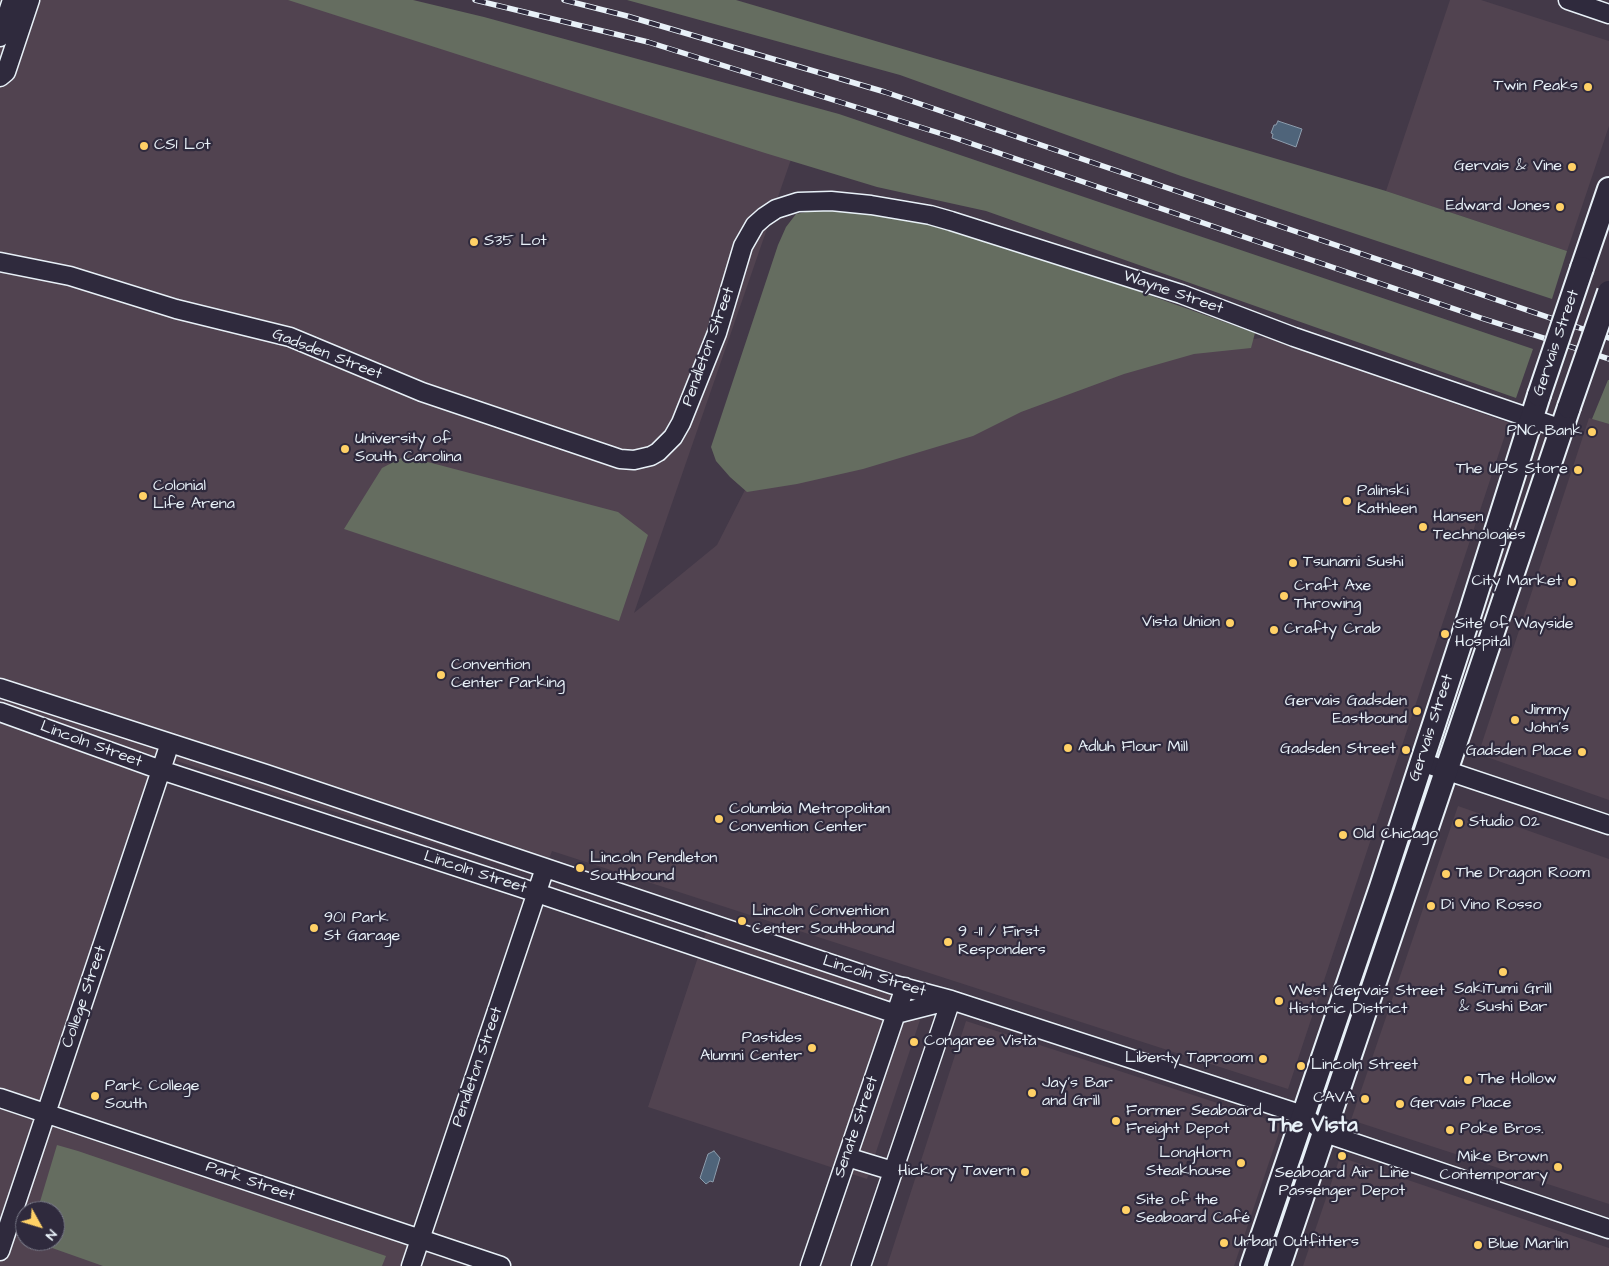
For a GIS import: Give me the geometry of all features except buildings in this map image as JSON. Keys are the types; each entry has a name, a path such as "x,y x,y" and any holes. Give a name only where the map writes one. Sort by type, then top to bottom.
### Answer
{"main road":[{"name":"Gervais Street","path":"1252,1266 1381,887 1539,396 1609,189"},
{"name":"Gervais Street","path":"1279,1266 1609,292"}],"street":[{"path":"0,37 12,0"},
{"path":"0,77 6,72 30,0"},
{"path":"1568,0 1609,14"},
{"name":"Wayne Street","path":"776,209 787,204 832,201 930,214 1181,294 1294,337 1562,429"},
{"name":"Pendleton Street","path":"620,459 634,460 651,456 673,437 686,411 717,333 743,246 755,225 764,216 776,209"},
{"name":"Gadsden Street","path":"0,262 70,276 176,309 290,337 422,392 620,459"},
{"name":"Lincoln Street","path":"0,688 905,988 951,1000 1303,1115 1325,1133 1609,1229"},
{"name":"Lincoln Street","path":"0,712 161,770 537,893 896,1014 951,1000"},
{"name":"College Street","path":"0,1251 170,743"},
{"path":"1421,762 1609,825"},
{"name":"Pendleton Street","path":"411,1266 545,868"},
{"name":"Senate Street","path":"810,1266 905,988"},
{"path":"861,1266 951,1000"},
{"name":"Park Street","path":"0,1098 501,1266"},
{"path":"847,1157 893,1171"}],"shaded area":[{"path":"0,0 296,0 797,142 634,613 717,545 748,484 1046,393 1213,346 1266,337 1509,423 1288,1089 552,851 542,878 164,757 45,1115 423,1239 414,1266 0,1266"},
{"path":"1450,0 1481,0 1609,41 1609,126 1567,251 1386,191"},
{"path":"1589,418 1609,424 1609,800 1484,756 1481,746"},
{"path":"1458,806 1609,859 1609,1204 1351,1120"},
{"path":"707,930 926,1002 867,1179 648,1107"},
{"path":"966,1021 1282,1124 1234,1266 887,1266"},
{"path":"1340,1157 1609,1248 1609,1266 1303,1266"}],"green space":[{"path":"288,0 413,0 484,17 839,114 1533,349 1516,398 986,211 877,187"},
{"path":"627,0 736,0 1386,191 1567,251 1552,299 1181,176 900,75"},
{"path":"845,207 933,223 1068,266 1255,333 1251,348 1194,354 1124,374 1021,412 973,436 863,469 797,484 747,492 716,461 711,447 778,245 786,227 796,214"},
{"path":"1609,380 1609,424 1592,419"},
{"path":"405,456 618,512 648,535 619,621 344,529 382,468"},
{"path":"57,1145 386,1256 382,1266 103,1266 61,1251 65,1251 65,1201 40,1201"}],"water":[{"path":"1278,121 1302,129 1296,147 1272,138 1273,134 1271,133"},
{"path":"714,1151 720,1158 713,1182 710,1181 706,1184 700,1178 708,1154"}],"railway":[{"path":"475,0 648,42 955,138 1481,318 1609,359"},
{"path":"564,0 627,16 885,92 1609,338"}],"place":[{"name":"Twin Peaks","path":"1588,87"},
{"name":"CS1 Lot","path":"144,146"},
{"name":"Gervais & Vine","path":"1572,167"},
{"name":"Edward Jones","path":"1560,207"},
{"name":"S35 Lot","path":"474,242"},
{"name":"PNC Bank","path":"1592,432"},
{"name":"University of South Carolina","path":"345,449"},
{"name":"The UPS Store","path":"1578,470"},
{"name":"Colonial Life Arena","path":"143,496"},
{"name":"Palinski Kathleen","path":"1347,501"},
{"name":"Hansen Technologies","path":"1423,527"},
{"name":"Tsunami Sushi","path":"1293,563"},
{"name":"City Market","path":"1572,582"},
{"name":"Craft Axe Throwing","path":"1284,596"},
{"name":"Vista Union","path":"1230,623"},
{"name":"Crafty Crab","path":"1274,630"},
{"name":"Site of Wayside Hospital","path":"1445,634"},
{"name":"Convention Center Parking","path":"441,675"},
{"name":"Gervais Gadsden Eastbound","path":"1417,711"},
{"name":"Jimmy John's","path":"1515,720"},
{"name":"Adluh Flour Mill","path":"1068,748"},
{"name":"Gadsden Street","path":"1406,750"},
{"name":"Gadsden Place","path":"1582,752"},
{"name":"Columbia Metropolitan Convention Center","path":"719,819"},
{"name":"Studio O2","path":"1459,823"},
{"name":"Old Chicago","path":"1343,835"},
{"name":"Lincoln Pendleton Southbound","path":"580,868"},
{"name":"The Dragon Room","path":"1446,874"},
{"name":"Di Vino Rosso","path":"1431,906"},
{"name":"Lincoln Convention Center Southbound","path":"742,921"},
{"name":"901 Park St Garage","path":"314,928"},
{"name":"9 -11 / First Responders","path":"948,942"},
{"name":"SakiTumi Grill & Sushi Bar","path":"1503,972"},
{"name":"West Gervais Street Historic District","path":"1279,1001"},
{"name":"Congaree Vista","path":"914,1042"},
{"name":"Pastides Alumni Center","path":"812,1048"},
{"name":"Liberty Taproom","path":"1263,1059"},
{"name":"Lincoln Street","path":"1301,1066"},
{"name":"The Hollow","path":"1468,1080"},
{"name":"Jay's Bar and Grill","path":"1032,1093"},
{"name":"Park College South","path":"95,1096"},
{"name":"CAVA","path":"1365,1099"},
{"name":"Gervais Place","path":"1400,1104"},
{"name":"Former Seaboard Freight Depot","path":"1116,1121"},
{"name":"Poke Bros.","path":"1450,1130"},
{"name":"Seaboard Air Line Passenger Depot","path":"1342,1156"},
{"name":"LongHorn Steakhouse","path":"1241,1163"},
{"name":"Mike Brown Contemporary","path":"1558,1167"},
{"name":"Hickory Tavern","path":"1025,1172"},
{"name":"Site of the Seaboard Café","path":"1126,1210"},
{"name":"Urban Outfitters","path":"1224,1243"},
{"name":"Blue Marlin","path":"1478,1245"}],"district":[{"name":"The Vista","path":"1313,1127"}]}
